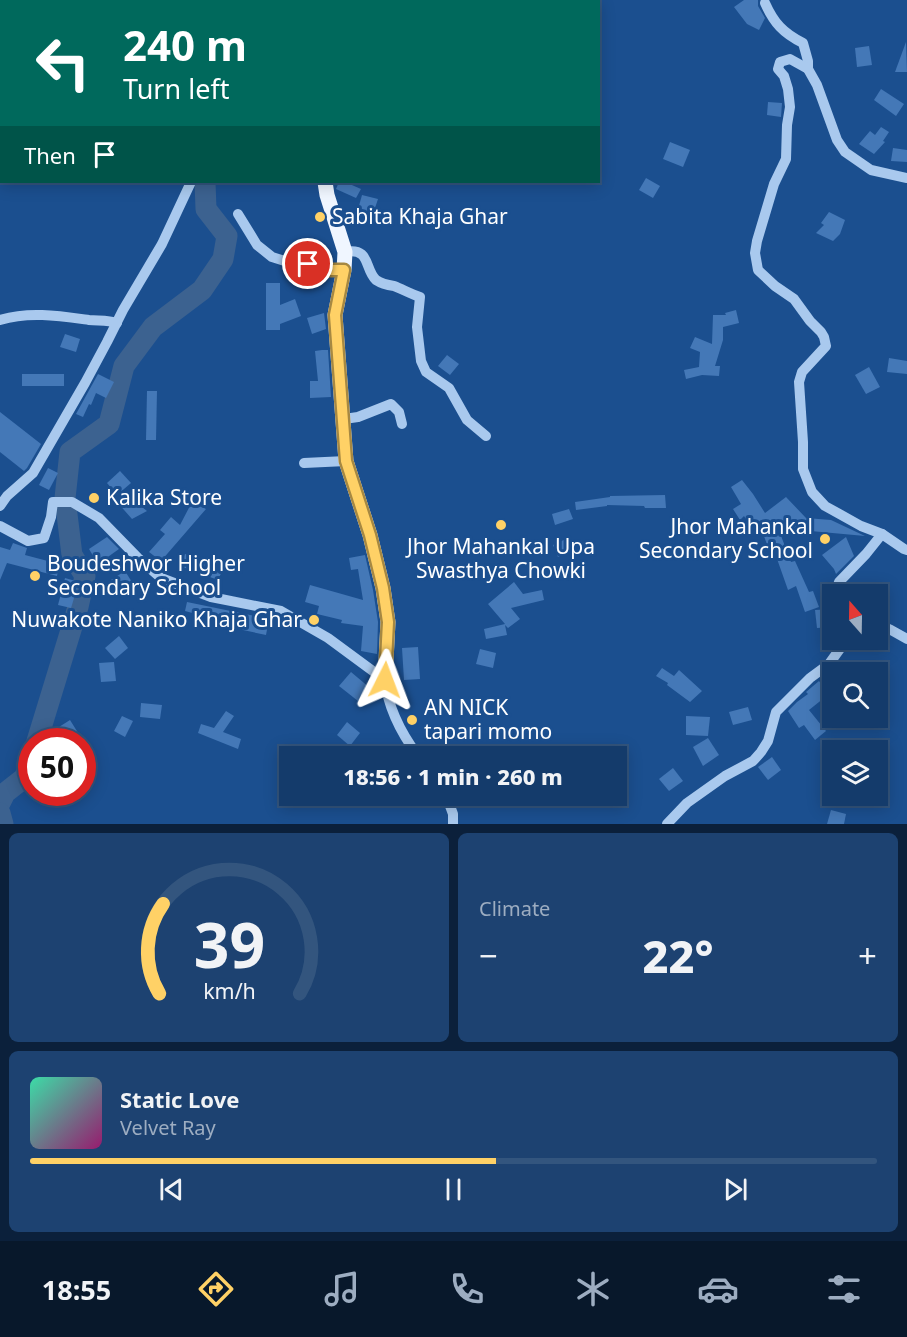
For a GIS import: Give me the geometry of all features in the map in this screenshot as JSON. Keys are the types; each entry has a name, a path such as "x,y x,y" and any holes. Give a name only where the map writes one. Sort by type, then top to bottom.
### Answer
{"main road":[{"path":"325,183 345,252 344,270 335,315 346,461 370,535 383,588 388,622 385,680"}],"street":[{"path":"765,3 778,26 803,43 808,69"},
{"path":"907,178 871,170 845,152 837,140 817,84 808,69 790,59 780,62 778,69 784,76 790,107 786,159 774,184 755,253 758,270 794,299 824,337 826,346 802,372 800,382 803,469 812,492 825,506 861,526 882,534 907,550"},
{"path":"0,506 7,496 33,473 162,244 191,183"},
{"path":"238,214 257,245 272,257 326,270 344,270"},
{"path":"345,252 360,253 375,279 420,297 417,327 421,361 426,372 449,388 467,420 486,436"},
{"path":"0,320 52,315 117,323"},
{"path":"344,419 358,417 391,404 399,412 402,424"},
{"path":"304,463 346,461"},
{"path":"0,526 28,541 44,538 53,502 72,502 99,518 161,578 211,597 281,611 328,638 385,680 392,711 411,746"},
{"path":"838,584 882,534"},
{"path":"888,629 907,639"},
{"path":"667,824 687,803 725,776 753,761 768,741 776,712 810,678 829,664 839,650"},
{"path":"450,806 453,824"}],"building":[{"path":"744,0 758,0 758,6 765,18 759,30 747,24 734,7"},
{"path":"906,42 907,72 895,72"},
{"path":"869,46 872,65 857,67 855,48"},
{"path":"881,89 904,104 896,116 874,100"},
{"path":"768,102 782,103 781,117 767,115"},
{"path":"881,127 889,132 883,141 885,142 874,154 859,144 870,131 875,135"},
{"path":"670,142 690,150 683,167 663,159"},
{"path":"893,148 907,150 907,162 891,161"},
{"path":"646,178 660,186 653,198 639,190"},
{"path":"339,183 347,183 361,189 356,198 336,189"},
{"path":"362,195 378,199 372,217 357,213"},
{"path":"829,212 845,220 840,234 833,241 816,233 824,225 821,223"},
{"path":"266,283 280,283 280,305 295,299 301,316 280,324 280,330 266,330"},
{"path":"736,310 739,323 723,327 723,340 715,366 720,366 719,376 702,375 686,379 684,370 699,367 700,352 690,348 695,337 712,344 713,315 726,315 725,313"},
{"path":"324,313 326,329 312,334 307,318"},
{"path":"65,334 80,339 76,352 60,347"},
{"path":"328,350 331,397 310,398 310,381 318,381 315,351"},
{"path":"447,355 459,364 450,375 438,366"},
{"path":"889,358 907,361 907,374 887,372"},
{"path":"869,367 880,387 866,394 855,375"},
{"path":"22,374 64,374 64,386 22,386"},
{"path":"98,374 114,382 106,398 96,393 83,417 76,414"},
{"path":"147,391 157,391 156,440 146,440"},
{"path":"0,412 41,444 24,471 0,452"},
{"path":"48,468 58,473 49,490 39,485"},
{"path":"120,471 131,483 117,495 107,483"},
{"path":"742,480 765,513 786,497 806,518 831,520 865,536 778,528 791,562 795,561 809,592 813,591 819,607 805,612 796,586 788,590 776,556 772,558 758,520 750,525 744,516 740,520 733,509 741,504 731,487"},
{"path":"123,494 147,511 132,519 117,502"},
{"path":"665,495 666,508 607,505 576,510 575,502 610,496"},
{"path":"192,502 206,509 161,561 149,552 165,534 160,530 171,517 180,525"},
{"path":"569,509 573,519 555,525 552,514"},
{"path":"107,537 119,549 98,564 89,549"},
{"path":"846,537 854,556 836,574 822,555"},
{"path":"568,538 573,550 558,557 553,545"},
{"path":"13,543 27,548 25,555 59,564 57,576 7,563 0,580 0,547 10,550"},
{"path":"185,554 223,569 218,580 180,566"},
{"path":"365,555 378,622 377,654 361,651 363,626 341,623 342,620 317,614 319,606 305,602 310,585 363,600 358,569 351,570 349,558"},
{"path":"125,571 135,587 120,596 111,580"},
{"path":"65,578 79,582 71,608 58,605"},
{"path":"514,582 523,594 542,590 544,600 511,608 520,619 508,628 505,625 507,635 486,639 484,629 505,624 488,604"},
{"path":"187,602 269,619 266,635 210,623 211,618 185,611"},
{"path":"815,610 822,610 822,628 817,628"},
{"path":"119,636 128,648 115,659 105,648"},
{"path":"418,647 420,679 404,680 402,648"},
{"path":"480,649 496,653 493,668 476,664"},
{"path":"114,662 116,681 101,682 99,663"},
{"path":"662,668 674,676 679,670 702,691 690,702 656,676"},
{"path":"351,672 370,688 358,701 339,686"},
{"path":"819,681 822,685 822,700 809,710 826,731 815,740 804,725 799,728 788,711 808,694 806,692"},
{"path":"141,703 162,705 160,719 140,717"},
{"path":"748,707 752,720 733,725 729,712"},
{"path":"226,711 234,716 223,732 241,739 238,749 198,733 201,724 214,728"},
{"path":"122,716 133,721 125,737 114,731"},
{"path":"686,716 710,717 708,736 686,735"},
{"path":"70,720 75,728 60,728"},
{"path":"347,722 360,733 350,746 337,735"},
{"path":"708,738 719,755 703,766 693,747"},
{"path":"772,757 781,770 768,780 758,767"},
{"path":"673,768 683,781 669,791 659,779"},
{"path":"831,810 846,814 844,824 827,824"}],"waterway":[{"path":"41,728 78,607 85,576 72,555 65,498 70,452 109,424 124,366 153,327 202,290 223,259 227,236 206,209 205,183"},
{"path":"0,803 5,793 18,783"},
{"path":"0,813 3,824"}],"place":[{"name":"Sabita Khaja Ghar","path":"320,217"},
{"name":"Kalika Store","path":"94,498"},
{"name":"Jhor Mahankal Upa Swasthya Chowki","path":"501,525"},
{"name":"Jhor Mahankal Secondary School","path":"825,539"},
{"name":"Boudeshwor Higher Secondary School","path":"35,576"},
{"name":"Nuwakote Naniko Khaja Ghar","path":"314,620"},
{"name":"AN NICK tapari momo","path":"412,720"}],"route":[{"path":"308,264 326,270 344,270 335,315 346,461 370,535 383,588 388,622 385,680"}]}
